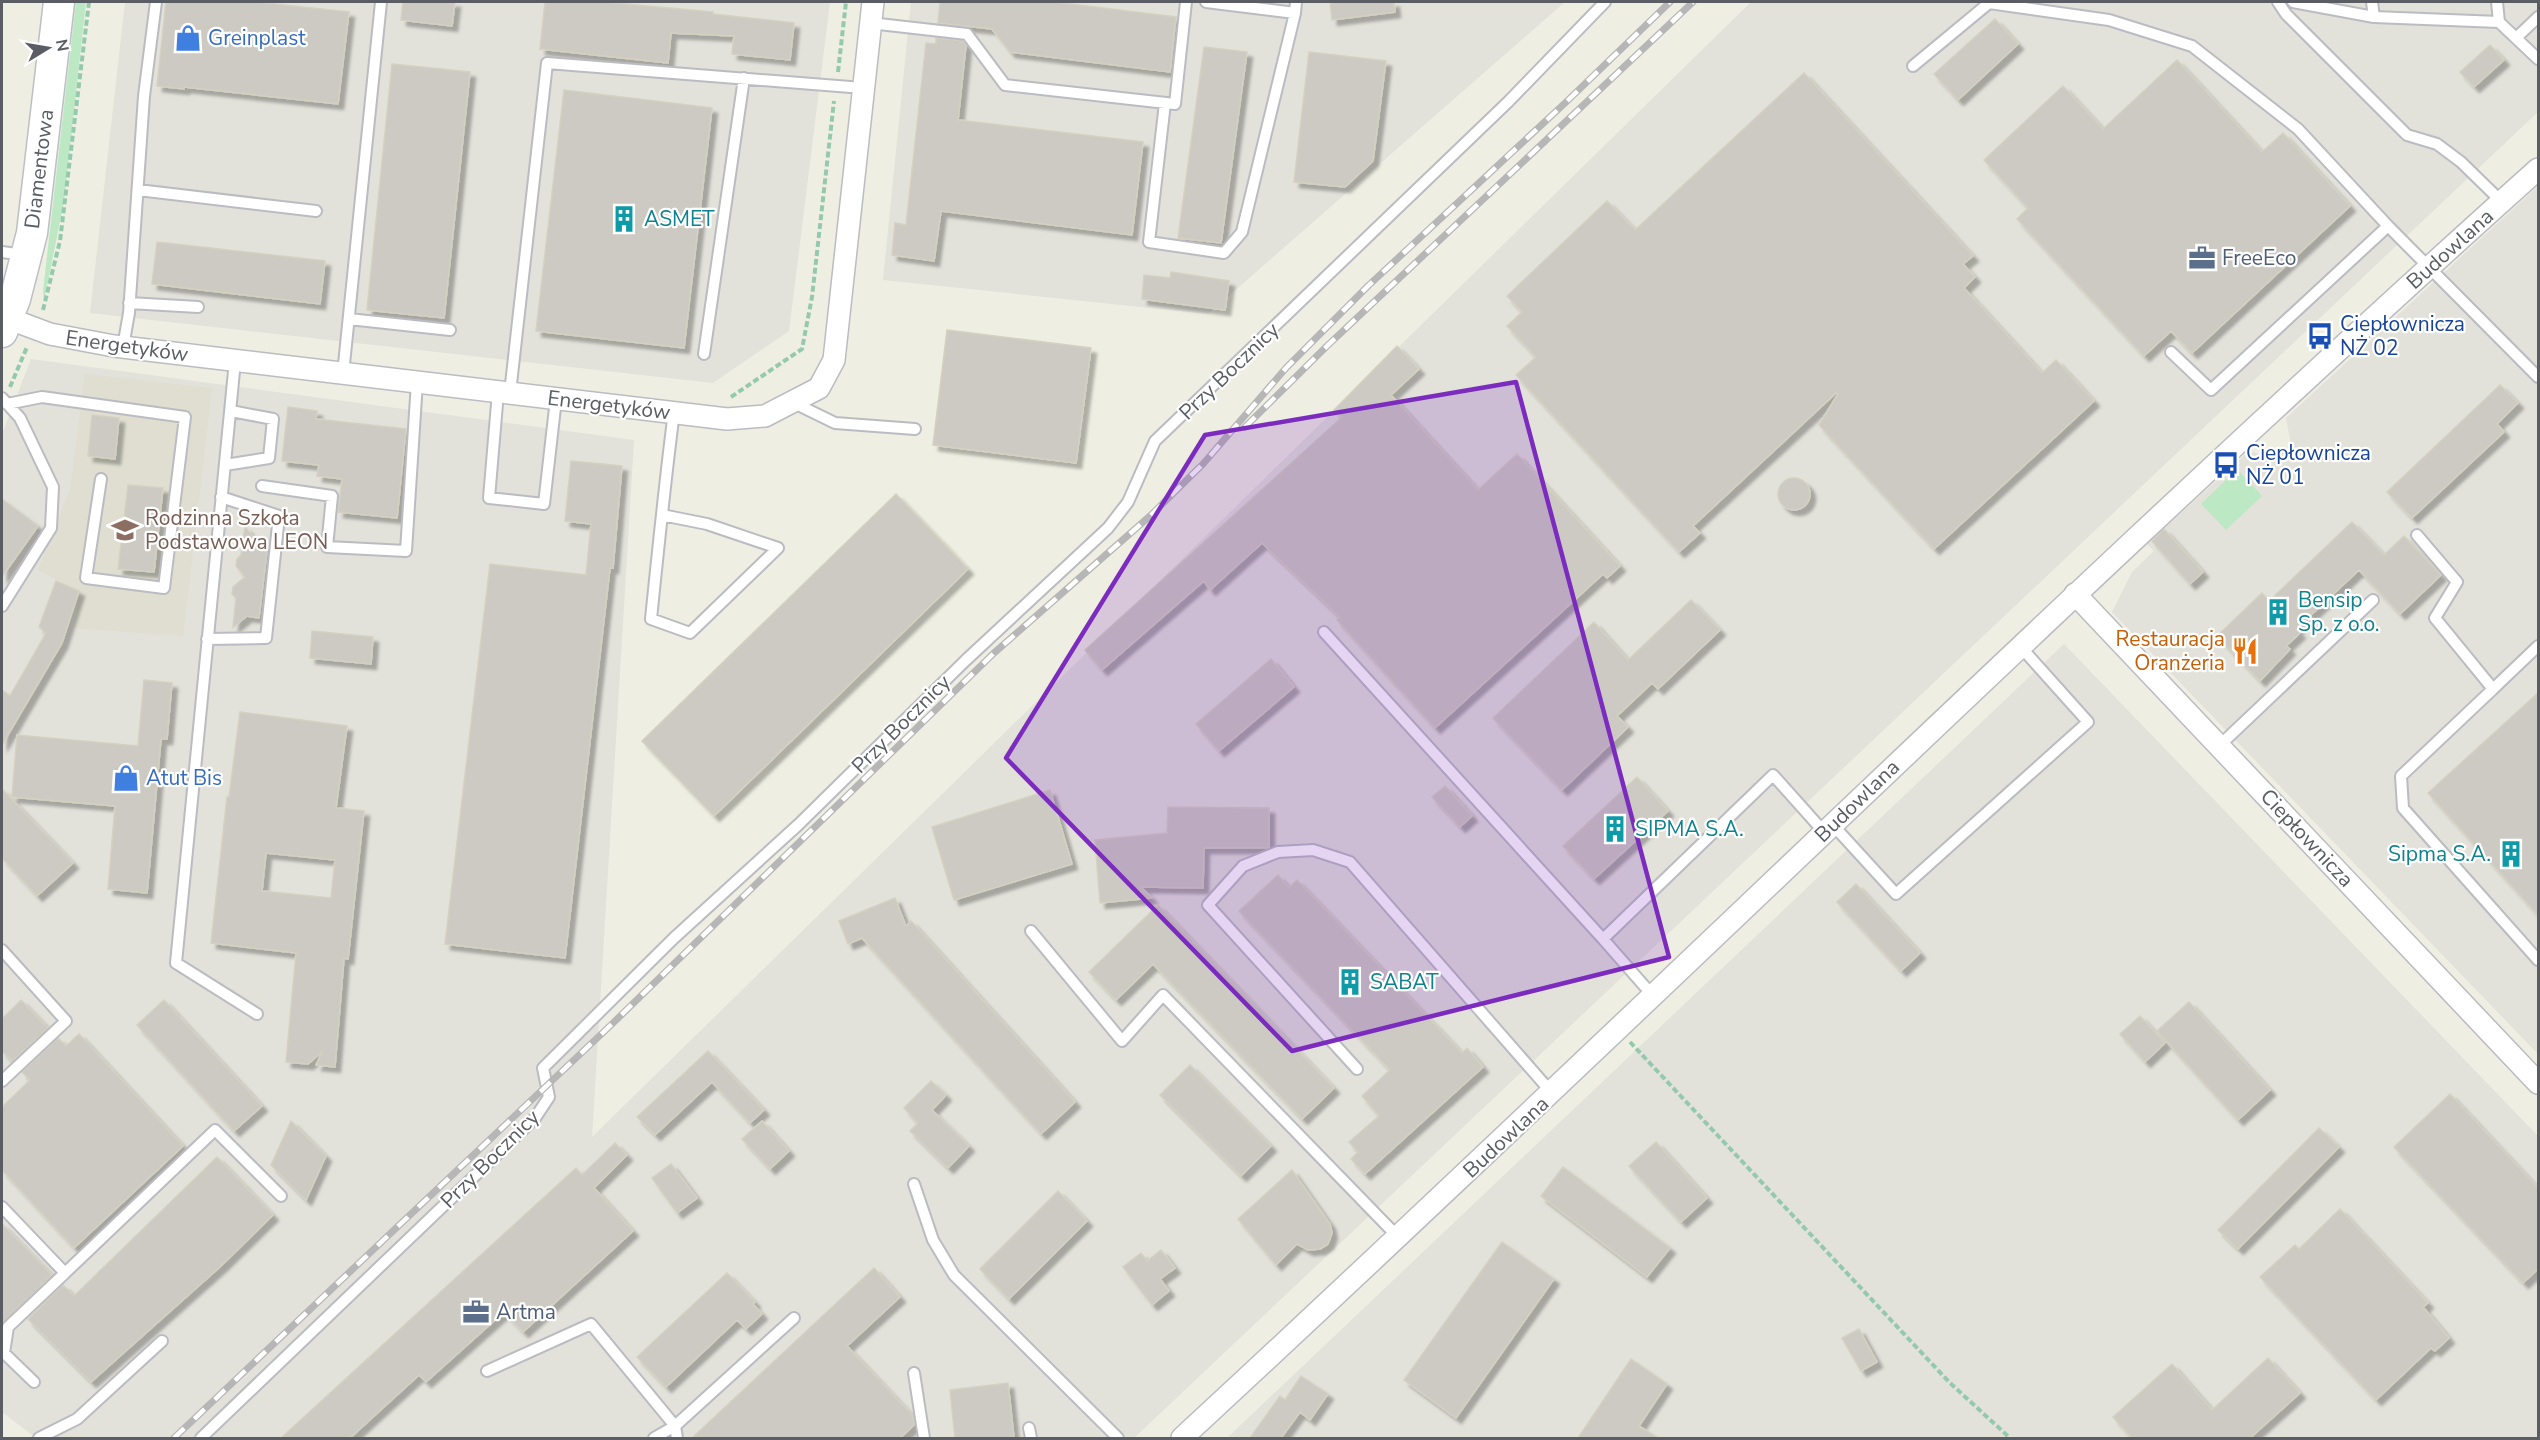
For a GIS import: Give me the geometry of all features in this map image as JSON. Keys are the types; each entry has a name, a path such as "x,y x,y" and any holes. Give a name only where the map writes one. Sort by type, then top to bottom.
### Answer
{"street":[{"name":"Diamentowa","path":"4,325 15,298 14,254 37,194 59,2"},
{"name":"Energetyków","path":"4,325 123,347 343,374 727,419 765,416 819,388 834,360 873,2"},
{"name":"Budowlana","path":"1182,1438 1553,1093 2075,594 2538,170"},
{"name":"Ciepłownicza","path":"2075,594 2538,1083"}],"lane":[{"path":"123,347 129,303 144,96 156,2"},
{"path":"343,374 381,2"},
{"path":"870,23 967,34 1005,85 1174,104 1186,2"},
{"path":"1165,103 1149,242 1224,253 1242,232 1295,7 1206,2"},
{"name":"Przy Bocznicy","path":"201,1438 535,1118 549,1097 543,1068 674,938 798,825 966,660 1108,528 1128,502 1155,441 1500,110 1605,2"},
{"path":"2278,2 2286,14 2407,135 2437,144 2461,162 2502,202"},
{"path":"2293,2 2374,17 2499,22"},
{"path":"2373,2 2374,17"},
{"path":"2496,2 2499,22 2538,59"},
{"path":"1913,66 1989,3 2109,20 2193,46 2298,129 2388,226 2538,377"},
{"path":"2516,38 2538,16"},
{"path":"556,399 544,504 489,498 547,63 863,88"},
{"path":"704,354 744,78"},
{"path":"138,190 316,211"},
{"path":"2171,352 2211,390 2388,226"},
{"path":"129,303 198,307"},
{"path":"349,319 450,330"},
{"path":"236,361 176,963 257,1014"},
{"path":"262,486 332,496 327,547 406,551 417,382"},
{"path":"4,401 42,397 185,417 164,588 86,578 100,479"},
{"path":"2,606 51,528 53,487 21,418 4,401"},
{"path":"792,402 836,423 915,429"},
{"path":"225,465 269,458 273,419 231,411"},
{"path":"662,515 706,524 778,548 690,633 651,619 662,515 674,412"},
{"path":"207,639 266,638 279,516 221,497"},
{"path":"2417,535 2457,582 2435,618 2493,689"},
{"path":"2219,746 2373,600"},
{"path":"1324,632 1654,997"},
{"path":"1603,939 1773,775 1896,894 2088,722 2020,646"},
{"path":"2538,646 2401,776 2403,808 2538,960"},
{"path":"1357,1069 1208,905 1243,866 1278,852 1313,850 1350,862 1553,1093"},
{"path":"1031,931 1122,1041 1163,995 1399,1238"},
{"path":"2,950 66,1021 2,1081"},
{"path":"34,1382 4,1353 8,1327 215,1130 281,1196"},
{"path":"914,1184 933,1240 954,1275 1118,1438"},
{"path":"2,1207 65,1273"},
{"path":"654,1438 675,1426 794,1318"},
{"path":"488,1371 591,1324 675,1426 677,1438"},
{"path":"39,1438 77,1419 162,1341"},
{"path":"914,1373 924,1438"}],"path":[{"path":"731,397 802,350 812,297 846,2"},
{"path":"1629,1041 1950,1383 2010,1438"}],"highlighted area":[{"path":"1516,382 1669,957 1292,1051 1006,758 1205,435"}],"shaded area":[{"path":"125,2 830,2 789,331 713,383 90,313"},
{"path":"911,2 1565,2 1208,314 883,280"},
{"path":"1751,2 2538,2 2538,112 1134,1438 36,1438 2,1412 2,434 31,359 634,440 592,1137"},
{"path":"2538,186 2538,1054 2112,612 2132,572 2154,551 2147,544 2249,451 2273,458 2291,444 2286,418"},
{"name":"Rodzinna Szkoła Podstawowa LEON","path":"85,374 212,388 183,636 74,628 79,591 38,570 70,490"},
{"path":"2064,644 2538,1136 2538,1438 1227,1438"}],"green space":[{"path":"76,2 86,2 64,202 44,301 43,291"},
{"path":"2237,469 2262,496 2226,530 2201,504"}],"building":[{"path":"166,2 256,2 349,12 338,104 157,86"},
{"path":"403,2 455,2 452,26 401,20"},
{"path":"545,2 604,2 713,12 713,14 794,23 790,60 732,54 734,36 671,33 668,63 540,49"},
{"path":"940,2 1055,2 1176,17 1170,72 1010,52 992,29 938,23"},
{"path":"1330,2 1394,2 1395,12 1332,20"},
{"path":"1995,19 2018,44 1958,100 1934,74"},
{"path":"936,38 963,41 966,45 958,120 1143,142 1132,235 941,211 934,261 892,255 895,223 906,225 926,43 936,44"},
{"path":"2490,45 2504,60 2474,87 2460,72"},
{"path":"1204,47 1247,52 1221,243 1178,238"},
{"path":"1309,52 1386,61 1373,161 1345,187 1294,182"},
{"path":"2177,60 2262,152 2283,133 2350,206 2192,353 2171,331 2144,356 2017,219 2028,208 1984,160 2063,86 2103,129"},
{"path":"392,64 470,72 444,318 367,310"},
{"path":"1804,73 1973,256 1963,264 1975,277 1964,288 2042,373 2056,360 2094,401 1934,549 1819,425 1838,394 1836,393 1693,526 1700,533 1679,552 1516,375 1536,357 1507,326 1522,312 1507,296 1607,201 1635,230"},
{"name":"ASMET","path":"564,90 712,108 684,348 536,331"},
{"path":"157,242 325,261 320,304 152,284"},
{"path":"1171,272 1229,281 1225,310 1142,299 1144,275 1170,278"},
{"path":"947,330 1091,348 1076,463 933,445"},
{"path":"1397,346 1419,369 1391,395 1478,490 1517,454 1620,566 1607,578 1603,574 1435,728 1337,620 1340,617 1262,543 1210,590 1204,581 1102,670 1085,650 1342,417 1334,410"},
{"path":"2500,385 2518,403 2497,424 2504,432 2412,518 2387,492"},
{"path":"288,407 317,411 316,419 406,429 397,518 338,512 342,479 317,476 319,465 282,461"},
{"path":"92,415 119,418 115,459 88,456"},
{"path":"571,461 622,466 613,568 610,568 565,958 445,944 490,564 586,575 591,524 565,521"},
{"path":"1794,478 1805,483 1810,494 1805,505 1794,510 1783,505 1778,494 1783,483"},
{"name":"Rodzinna Szkoła Podstawowa LEON","path":"128,485 163,488 154,572 118,569"},
{"path":"896,494 968,569 714,816 642,741"},
{"path":"2,499 38,526 2,577"},
{"path":"2352,522 2384,555 2404,536 2441,575 2400,614 2359,570 2296,629 2300,633 2286,646 2290,649 2260,681 2217,636 2262,593 2269,601"},
{"path":"245,527 256,540 268,542 259,618 247,616 233,627 236,598 232,594 233,587 245,577 236,566 237,559 241,555"},
{"path":"2164,529 2203,572 2190,584 2152,541"},
{"path":"56,581 79,591 62,643 2,745 2,690 10,696 46,633 39,627"},
{"path":"1691,600 1720,630 1658,689 1652,683 1617,716 1628,727 1562,790 1493,718 1594,622 1628,660"},
{"path":"312,631 373,637 371,664 310,658"},
{"path":"1271,659 1294,687 1219,751 1196,724"},
{"path":"144,680 172,683 167,739 161,739 147,893 108,889 115,806 12,797 17,735 138,746"},
{"name":"Sipma S.A.","path":"2538,693 2538,915 2428,793"},
{"path":"240,712 347,726 336,808 364,811 348,959 344,958 335,1067 316,1065 322,1052 308,1064 286,1062 296,953 211,943 227,797 229,797","holes":["266,853 335,860 331,898 262,891"]},
{"name":"SIPMA S.A.","path":"1637,777 1668,811 1594,879 1563,846"},
{"path":"1445,786 1472,816 1460,827 1432,797"},
{"path":"2,789 73,863 37,896 2,858"},
{"path":"1050,790 1072,864 954,900 932,827"},
{"path":"1168,807 1269,808 1269,848 1204,848 1203,888 1141,887 1152,898 1100,903 1095,840 1167,833"},
{"name":"SABAT","path":"1278,875 1289,888 1297,880 1462,1053 1467,1048 1483,1067 1365,1174 1351,1159 1358,1152 1349,1142 1379,1116 1362,1096 1390,1070 1239,911"},
{"path":"1856,884 1920,953 1901,971 1837,902"},
{"path":"895,898 906,926 911,921 1075,1102 1041,1134 862,938 848,944 839,921"},
{"path":"1158,905 1334,1088 1302,1119 1153,964 1116,1000 1089,972"},
{"path":"21,1000 48,1028 12,1061 2,1051 2,1019"},
{"path":"164,1000 262,1106 234,1131 137,1025"},
{"path":"2189,1002 2270,1090 2238,1120 2157,1031"},
{"path":"2140,1016 2165,1043 2145,1062 2120,1034"},
{"path":"79,1034 183,1146 74,1248 2,1170 2,1107 30,1080 22,1072 58,1038 66,1046"},
{"path":"708,1051 764,1110 750,1123 712,1082 655,1135 637,1117"},
{"path":"1190,1065 1271,1146 1241,1176 1160,1095"},
{"path":"931,1081 946,1095 932,1110 969,1146 948,1168 910,1131 918,1123 904,1108"},
{"path":"2450,1094 2538,1188 2538,1269 2523,1283 2394,1147"},
{"path":"291,1121 326,1156 306,1200 271,1165"},
{"path":"762,1121 789,1151 770,1169 742,1139"},
{"path":"2319,1128 2339,1147 2238,1249 2218,1230"},
{"path":"1656,1142 1707,1198 1681,1222 1629,1166"},
{"path":"615,1143 627,1155 594,1188 633,1231 523,1332 504,1312 426,1382 419,1375 350,1438 281,1438 576,1168 582,1175"},
{"path":"217,1157 273,1215 221,1266 91,1382 28,1319 63,1285 74,1296"},
{"path":"671,1164 697,1198 677,1213 652,1178"},
{"path":"1563,1167 1670,1248 1647,1277 1541,1196"},
{"path":"1292,1170 1330,1224 1332,1233 1328,1244 1320,1249 1308,1250 1297,1244 1276,1265 1238,1219"},
{"path":"1058,1191 1087,1221 1009,1299 980,1269"},
{"path":"2340,1209 2428,1303 2423,1307 2449,1338 2435,1351 2431,1348 2376,1400 2260,1277 2295,1245 2299,1249"},
{"path":"2,1224 52,1275 2,1324"},
{"path":"1502,1242 1554,1279 1456,1418 1404,1380"},
{"path":"1161,1250 1175,1268 1160,1279 1169,1291 1152,1305 1123,1267 1141,1253 1147,1261"},
{"path":"874,1268 900,1297 847,1346 913,1416 914,1425 900,1438 692,1438"},
{"path":"727,1273 755,1302 753,1304 762,1314 746,1329 737,1320 666,1387 637,1357"},
{"path":"1859,1329 1877,1362 1861,1371 1842,1338"},
{"path":"2268,1358 2300,1393 2250,1438 2132,1438 2113,1417 2172,1364 2212,1410"},
{"path":"1631,1359 1667,1384 1639,1426 1658,1438 1578,1438"},
{"path":"1301,1376 1328,1394 1310,1420 1300,1412 1281,1438 1250,1438 1280,1396 1285,1400"},
{"path":"1008,1383 1014,1438 955,1438 950,1390"}],"railway":[{"path":"174,1438 612,1024 994,653 1150,516 1203,464 1286,368 1369,285 1670,2"},
{"path":"1245,427 1327,346 1693,2"}],"place":[{"name":"Greinplast","path":"188,38"},
{"name":"ASMET","path":"624,219"},
{"name":"FreeEco","path":"2202,258"},
{"name":"Ciepłownicza NŻ 02","path":"2320,336"},
{"name":"Ciepłownicza NŻ 01","path":"2226,465"},
{"name":"Rodzinna Szkoła Podstawowa LEON","path":"125,530"},
{"name":"Bensip Sp. z o.o.","path":"2278,612"},
{"name":"Restauracja Oranżeria","path":"2245,651"},
{"name":"Atut Bis","path":"126,778"},
{"name":"SIPMA S.A.","path":"1615,829"},
{"name":"Sipma S.A.","path":"2511,854"},
{"name":"SABAT","path":"1350,982"},
{"name":"Artma","path":"476,1312"}]}
